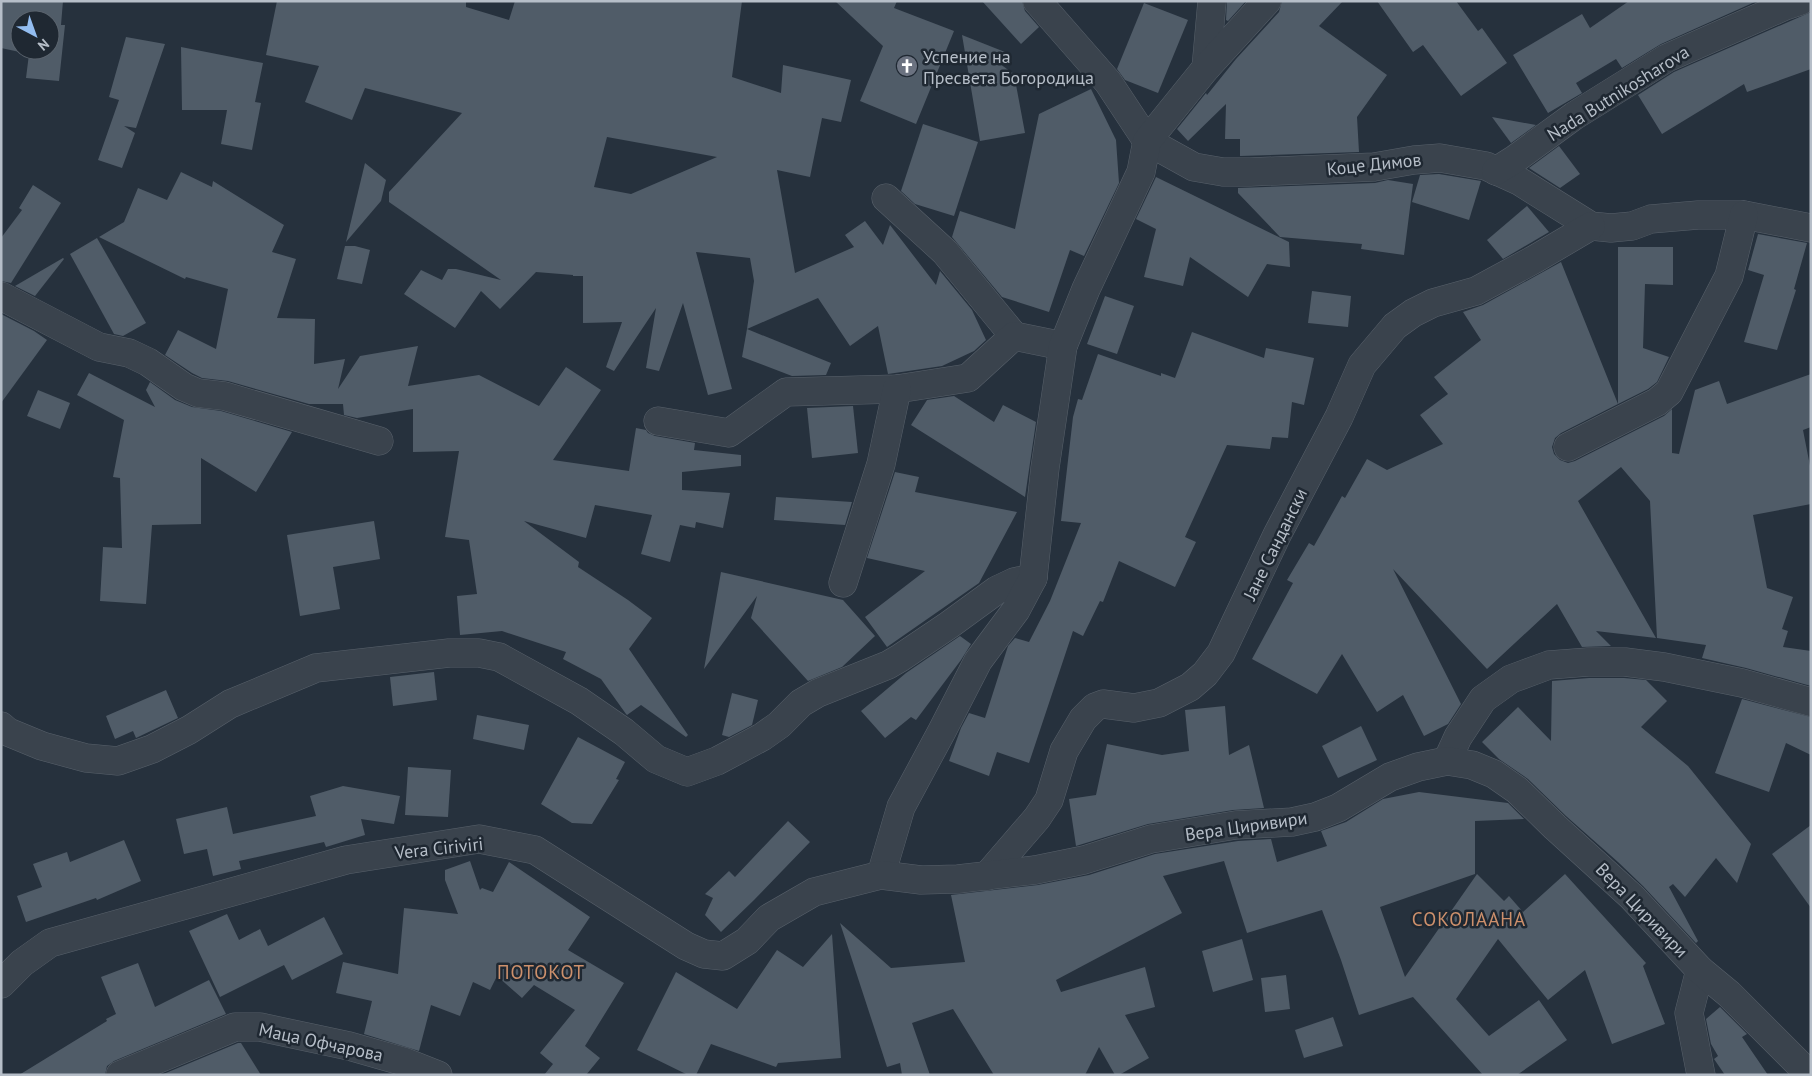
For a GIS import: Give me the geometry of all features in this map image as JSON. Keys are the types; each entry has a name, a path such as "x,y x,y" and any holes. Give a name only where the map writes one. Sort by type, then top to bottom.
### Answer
{"street":[{"path":"1038,1 1108,82 1147,141"},
{"path":"1206,68 1212,1"},
{"path":"881,875 901,807 978,661 1016,610 1033,578 1045,468 1062,346 1086,289 1141,172 1147,141 1206,68 1267,1"},
{"name":"Nada Butnikosharova","path":"1496,170 1515,159 1574,116 1667,58 1800,1"},
{"name":"Коце Димов","path":"1147,141 1194,167 1223,172 1374,167 1414,160 1440,158 1486,166 1520,181 1591,226"},
{"path":"886,198 945,252 1014,336 1062,346"},
{"path":"1591,226 1611,228 1632,226 1651,220 1698,215 1744,215 1811,228"},
{"path":"1568,448 1657,402 1669,392 1729,276 1744,215"},
{"name":"Јане Сандански","path":"987,876 1037,818 1049,800 1064,751 1083,719 1095,707 1103,704 1134,708 1159,704 1190,687 1205,674 1221,653 1277,535 1339,417 1362,365 1390,332 1413,313 1433,303 1476,292 1535,260 1591,226"},
{"path":"1,296 99,347 130,353 198,393 224,396 380,441"},
{"path":"658,421 729,433 786,392 897,389 968,378 1014,336"},
{"path":"843,582 881,464 897,389"},
{"path":"1,726 8,732 42,746 86,758 118,761 152,749 182,734 230,704 316,668 449,653 479,653 499,657 579,701 624,732 656,759 687,772 718,761 762,737 779,725 801,703 818,693 888,665 900,658 997,590 1014,582 1033,578"},
{"path":"1447,761 1458,737 1483,699 1511,679 1549,664 1625,662 1664,667 1742,683 1811,702"},
{"name":"Вера Циривири","path":"881,875 921,880 987,876 1068,864 1151,839 1236,825 1292,822 1338,808 1390,777 1418,767 1447,761 1472,765 1494,774 1517,790 1632,897 1700,970 1729,994 1810,1075"},
{"name":"Vera Ciriviri","path":"1,984 22,963 50,943 346,860 479,839 535,850 686,946 704,954 723,956 747,942 769,918 814,892 881,875"},
{"path":"1700,970 1689,1013 1701,1075"},
{"name":"Маца Офчарова","path":"120,1075 235,1027 260,1027 349,1046 405,1062 438,1075"}],"building":[{"path":"1,1 63,1 61,25 65,25 59,81 26,78 28,60 60,60 60,10 10,10 10,50 1,48"},
{"path":"277,1 466,1 466,7 509,20 515,1 742,1 732,77 781,93 783,65 851,80 841,122 822,118 810,177 777,170 795,273 854,247 845,235 865,221 883,245 890,225 936,285 940,271 972,310 986,340 974,351 942,366 888,374 878,326 850,346 818,298 747,329 754,281 750,258 696,252 732,389 708,395 683,303 659,371 646,368 656,308 614,371 606,367 622,322 583,323 583,276 536,272 500,309 481,291 455,328 404,294 421,270 442,280 448,269 456,269 501,280 389,202 389,192 462,113 365,88 352,120 305,102 319,66 266,55","holes":["607,137 717,157 631,194 594,187"]},
{"name":"Успение на Пресвета Богородица","path":"835,1 897,1 894,8 954,31 916,124 860,101 883,46"},
{"path":"982,1 1022,1 1025,11 1039,27 1021,44"},
{"path":"1227,1 1246,1 1228,21 1226,20"},
{"path":"1282,1 1343,1 1319,26 1387,75 1357,117 1359,152 1240,156 1240,139 1225,139 1226,104 1188,141 1177,129 1206,93 1207,95 1236,59 1279,12"},
{"path":"1377,1 1456,1 1478,31 1482,28 1507,63 1461,96 1423,45 1413,52"},
{"path":"1629,1 1757,1 1661,44 1622,68 1616,59 1576,83 1582,93 1548,113 1513,55 1582,14 1590,28"},
{"path":"1144,3 1188,20 1158,93 1125,80 1117,69"},
{"path":"1811,12 1811,69 1747,92 1744,84 1662,134 1638,95 1674,72"},
{"path":"962,35 1010,54 1000,64 1014,74 1025,133 980,141"},
{"path":"126,37 165,44 136,128 124,126 135,133 122,168 98,160 119,100 109,97"},
{"path":"181,47 263,63 255,102 261,103 252,150 221,144 227,110 182,110"},
{"path":"1091,89 1116,140 1119,183 1084,256 1070,250 1049,312 1002,297 952,237 960,211 1015,229 1039,114"},
{"path":"1492,117 1536,125 1511,143"},
{"path":"923,124 978,142 954,216 915,204 901,191"},
{"path":"1559,146 1580,174 1560,188 1529,168"},
{"path":"365,163 386,180 381,201 346,242"},
{"path":"181,172 212,187 213,181 284,225 272,252 296,259 277,318 315,319 314,364 345,359 338,389 360,356 418,346 408,386 479,375 539,406 566,367 601,390 553,460 629,471 636,428 646,430 655,436 695,443 694,450 741,455 741,466 682,472 682,490 730,493 723,528 696,522 695,528 680,525 670,562 641,554 652,515 595,505 586,538 524,521 579,562 578,567 652,618 629,649 688,735 686,737 641,705 627,715 601,679 563,659 566,652 502,631 460,635 457,596 477,594 469,540 445,537 459,451 413,452 413,409 357,418 344,415 343,404 309,404 228,381 202,378 165,355 178,330 216,349 228,289 186,277 185,279 99,237 124,222 138,188 167,200"},
{"path":"1439,174 1481,181 1469,220 1412,202 1420,175"},
{"path":"1156,177 1289,242 1290,267 1267,264 1248,297 1190,257 1183,286 1144,277 1156,229 1136,219"},
{"path":"1388,180 1413,184 1404,255 1361,249 1362,244 1280,237 1238,193 1238,188 1375,183"},
{"path":"33,185 61,203 11,283 1,281 1,238 22,210 19,208"},
{"path":"1527,206 1549,232 1503,259 1487,240"},
{"path":"1758,234 1807,243 1794,289 1796,290 1777,350 1744,342 1764,275 1748,270"},
{"path":"97,238 146,323 123,336 114,334 70,254"},
{"path":"345,246 355,246 370,250 362,284 337,279"},
{"path":"1618,247 1673,247 1673,285 1645,284 1643,348 1669,357 1657,382 1648,389 1618,404"},
{"path":"63,258 35,296 15,286"},
{"path":"1561,262 1618,404 1561,433 1555,438 1552,447 1554,454 1560,460 1568,463 1575,461 1664,416 1672,409 1672,453 1679,454 1695,390 1719,381 1727,404 1811,374 1811,427 1803,430 1811,471 1811,504 1753,515 1767,588 1793,597 1782,629 1788,631 1783,647 1811,651 1811,686 1702,658 1706,645 1657,638 1650,501 1621,467 1578,501 1656,638 1596,631 1611,646 1582,647 1557,604 1487,669 1393,569 1461,704 1448,724 1424,736 1403,695 1377,712 1342,654 1317,694 1252,659 1293,583 1287,580 1309,543 1314,546 1342,496 1345,498 1367,459 1387,470 1443,444 1420,415 1448,394 1434,377 1481,340 1463,312 1483,305"},
{"path":"1312,291 1351,296 1348,327 1308,323"},
{"path":"1105,296 1134,306 1117,354 1087,344"},
{"path":"1,314 47,340 1,403"},
{"path":"747,329 831,363 826,375 792,376 742,357"},
{"path":"1192,332 1264,358 1266,348 1314,358 1304,405 1292,402 1288,438 1272,437 1270,449 1227,445 1185,537 1196,542 1175,587 1119,561 1103,602 1100,601 1083,636 1073,631 1029,763 997,752 989,776 949,761 961,728 969,713 985,718 1008,646 1015,638 1029,642 1050,601 1081,523 1061,521 1073,417 1078,399 1082,400 1098,354 1161,376 1161,373 1175,378"},
{"path":"89,373 155,407 146,390 150,382 175,400 192,407 221,411 292,432 256,492 201,458 201,524 152,525 146,604 100,601 103,547 122,548 120,478 113,477 124,420 77,395"},
{"path":"38,390 70,403 60,429 27,416"},
{"path":"954,396 994,422 1003,405 1036,422 1025,497 911,425 927,400"},
{"path":"853,406 858,453 812,458 807,408"},
{"path":"895,472 919,477 915,492 1017,512 979,583 887,647 865,617 925,571 867,558"},
{"path":"776,497 852,502 845,525 774,520"},
{"path":"374,521 380,559 333,567 340,609 300,616 287,535"},
{"path":"721,572 843,600 875,636 842,667 808,681 751,618 757,596 704,669"},
{"path":"960,636 971,644 961,660 916,720 911,717 885,738 861,711 906,673"},
{"path":"434,672 437,700 393,706 390,677"},
{"path":"1589,678 1646,680 1667,701 1641,727 1688,766 1751,844 1737,883 1716,858 1685,897 1673,884 1669,887 1698,941 1696,943 1618,862 1528,779 1499,759 1482,742 1518,707 1551,741 1552,681"},
{"path":"166,690 178,718 136,738 133,731 115,739 106,716"},
{"path":"732,693 758,700 752,725 729,737 722,735"},
{"path":"1742,699 1811,717 1811,755 1786,743 1769,792 1715,773"},
{"path":"1225,706 1229,755 1249,745 1264,808 1233,810 1148,824 1076,846 1069,799 1096,795 1107,744 1162,755 1189,751 1185,710"},
{"path":"477,715 529,725 524,750 473,739"},
{"path":"1361,726 1377,760 1338,778 1322,746"},
{"path":"578,737 625,762 616,779 619,780 592,824 572,823 541,804"},
{"path":"408,767 451,770 448,817 405,815"},
{"path":"343,786 400,796 394,824 361,819 365,835 326,847 324,842 239,861 241,869 213,876 207,849 184,854 176,819 227,807 233,834 316,816 310,796"},
{"path":"1419,792 1508,803 1524,819 1475,821 1475,874 1380,907 1405,977 1477,874 1504,901 1509,896 1523,912 1565,874 1646,963 1643,966 1665,1024 1612,1044 1585,970 1548,1000 1498,939 1456,999 1489,1036 1539,1000 1567,1040 1517,1075 1483,1075 1413,997 1359,1015 1322,910 1247,933 1224,861 1163,876 1182,913 1056,980 1061,992 1145,967 1155,1007 1125,1015 1149,1058 1119,1075 1115,1075 1099,1047 1085,1075 994,1075 953,1009 912,1023 930,1075 902,1075 900,1063 887,1067 840,923 891,968 965,962 951,895 1038,885 1089,875 1155,854 1238,841 1271,839 1277,862 1327,846 1321,831 1346,822 1383,799"},
{"path":"788,821 810,842 721,932 705,915 713,898 705,894 729,871 735,877"},
{"path":"1811,825 1811,908 1772,854"},
{"path":"124,840 141,881 97,900 96,898 26,922 17,896 42,887 33,864 67,852 70,862"},
{"path":"470,861 480,890 482,888 493,892 509,862 590,917 568,950 624,983 585,1046 600,1058 586,1075 544,1075 553,1064 540,1053 575,1010 534,985 522,998 497,976 490,990 473,982 460,1016 431,1005 419,1051 364,1034 372,1001 336,993 343,962 398,974 404,908 458,914 445,880 445,870"},
{"path":"227,914 239,940 260,929 268,946 324,917 343,954 292,980 284,965 220,997 189,931"},
{"path":"832,934 841,1058 778,1063 776,1067 711,1044 696,1075 688,1075 637,1050 676,972 737,1009 777,950 803,967"},
{"path":"1242,939 1253,980 1213,992 1202,951"},
{"path":"138,963 155,1007 209,980 226,1014 114,1061 107,1066 105,1075 19,1075 116,1014 101,977"},
{"path":"1286,975 1290,1009 1265,1012 1261,978"},
{"path":"1720,1007 1747,1034 1742,1037 1768,1075 1725,1075 1714,1059 1718,1056 1711,1044 1706,1019"},
{"path":"1333,1017 1343,1046 1304,1058 1295,1030"},
{"path":"241,1043 261,1075 161,1075"}],"place":[{"name":"Успение на Пресвета Богородица","path":"907,66"}],"district":[{"name":"СОКОЛААНА","path":"1469,919"},
{"name":"ПОТОКОТ","path":"541,972"}]}
